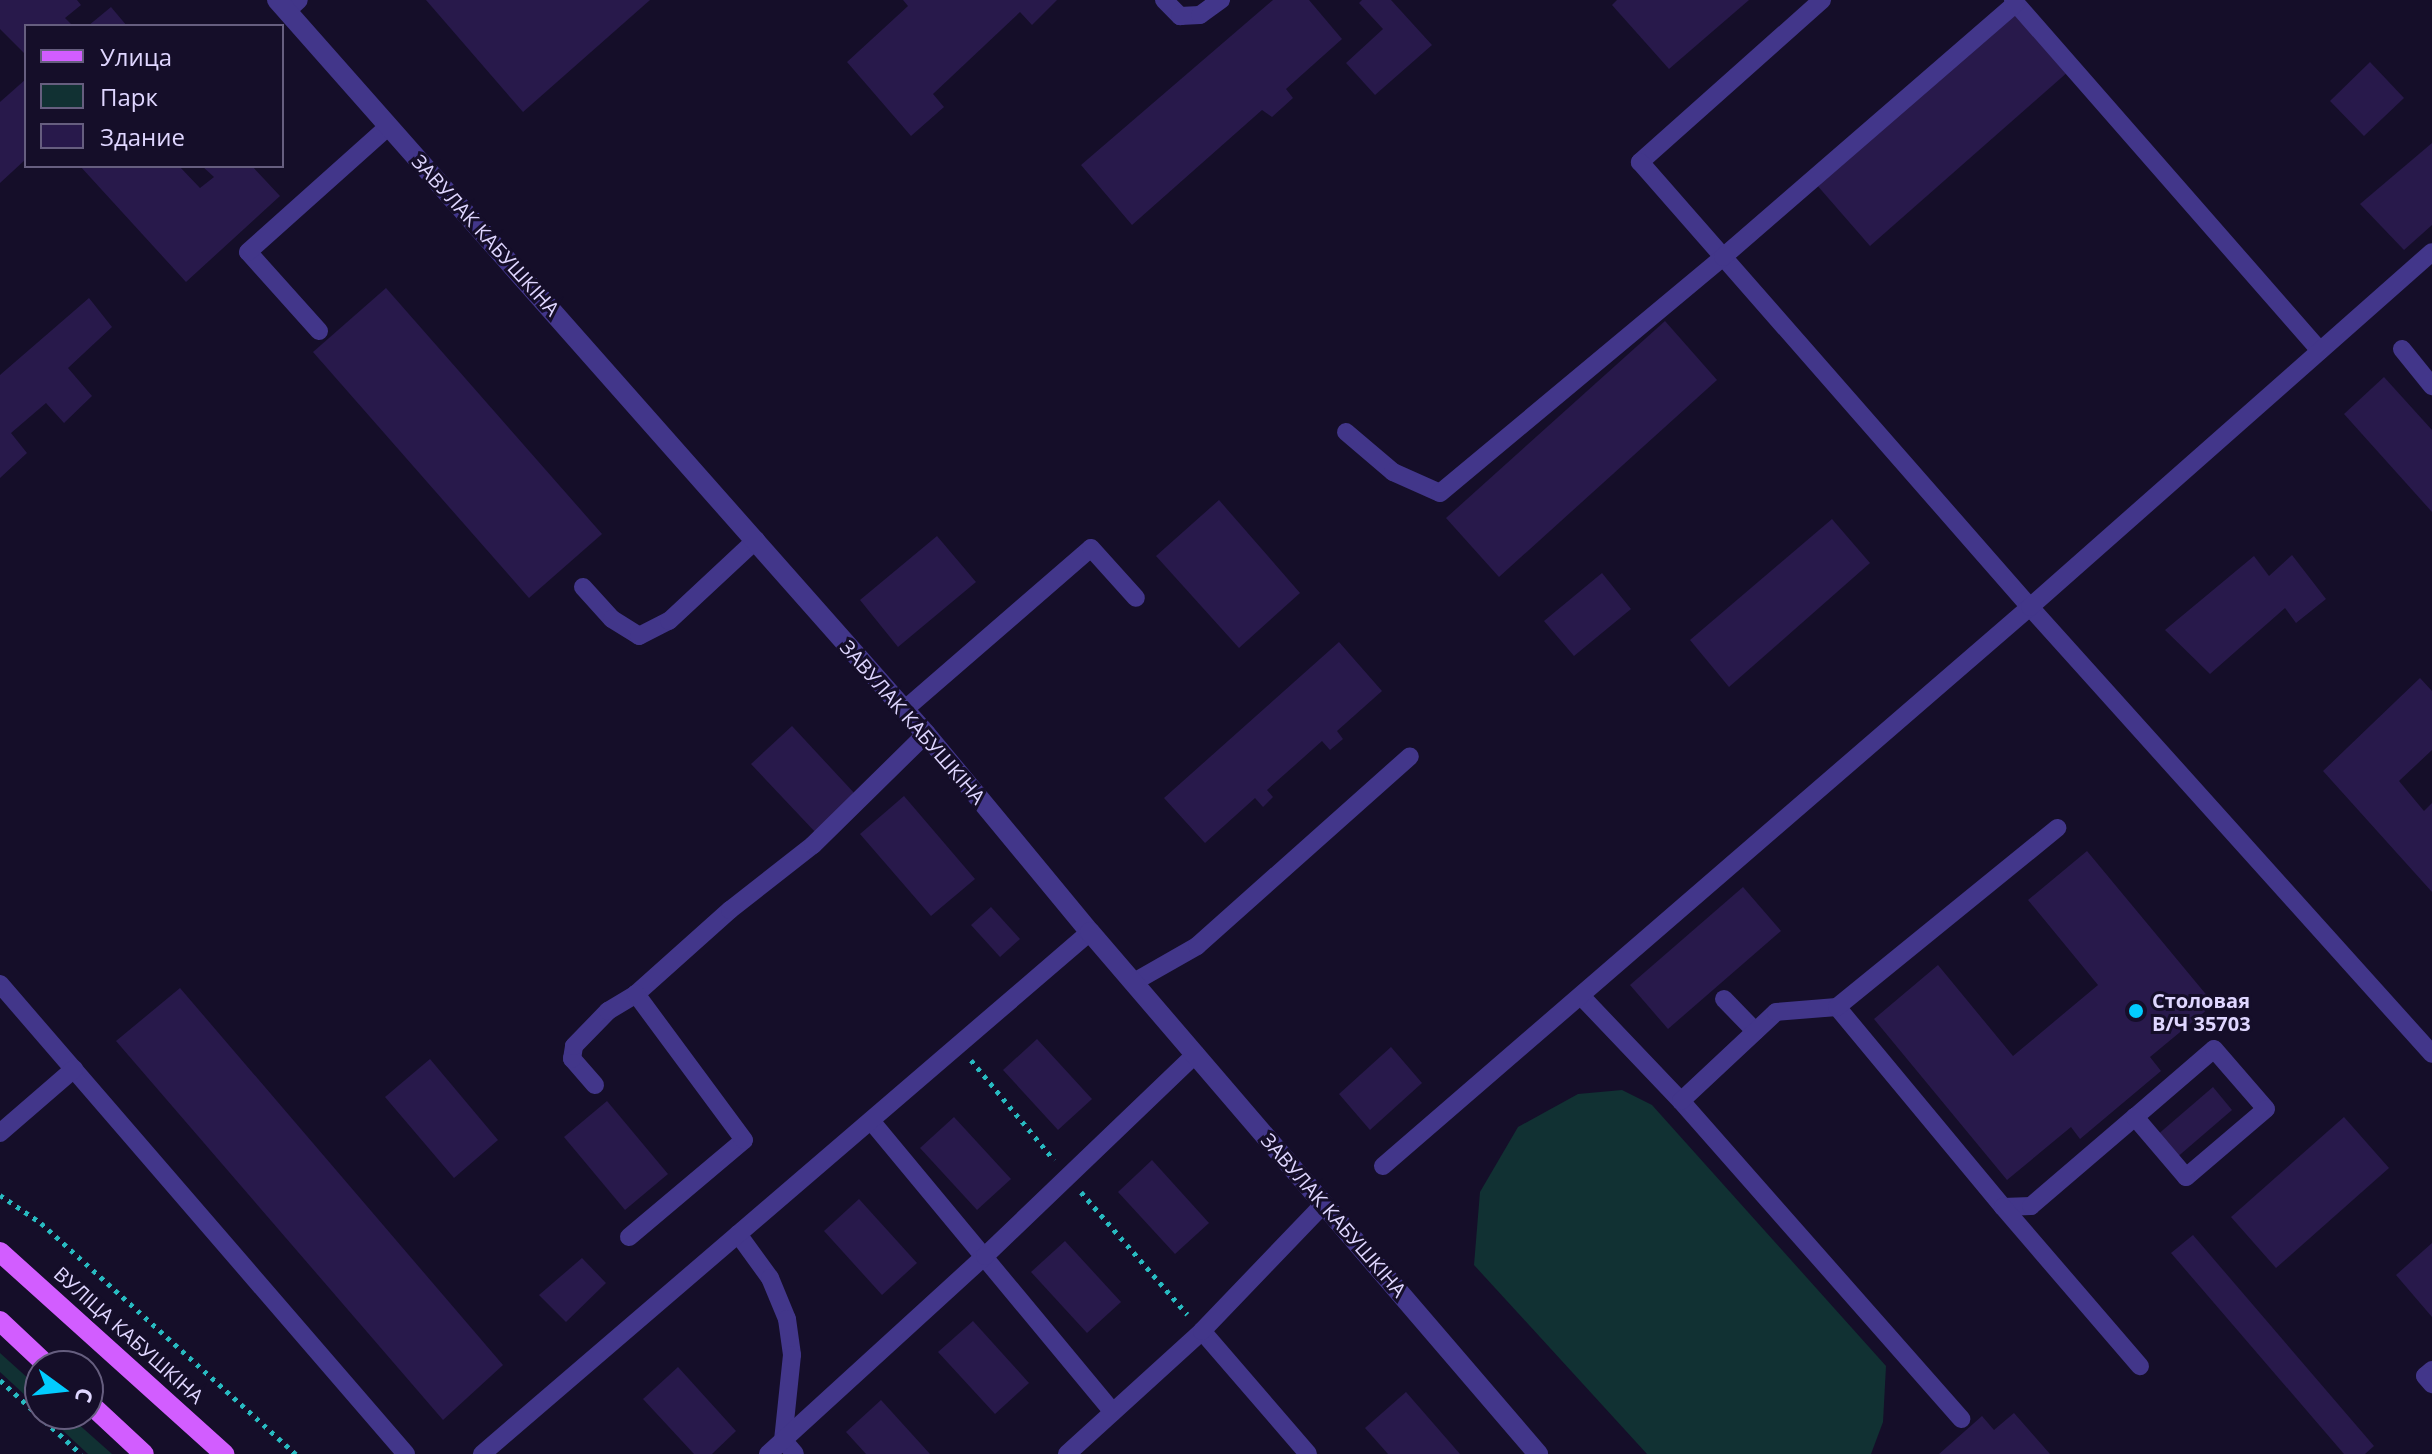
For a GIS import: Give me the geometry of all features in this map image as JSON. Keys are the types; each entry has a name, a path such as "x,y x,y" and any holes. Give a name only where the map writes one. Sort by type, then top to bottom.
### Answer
{"main road":[{"name":"ВУЛІЦА КАБУШКІНА","path":"0,1252 224,1454"},
{"path":"0,1321 31,1350"},
{"path":"104,1417 144,1454"}],"street":[{"name":"ЗАВУЛАК КАБУШКІНА","path":"288,4 389,126 926,734 1090,932 1538,1454"}],"lane":[{"path":"1164,0 1180,16 1200,15 1221,0"},
{"path":"1822,0 1640,162 2030,607 2432,1054"},
{"path":"1346,432 1393,472 1440,493 1723,257 2014,2 2320,351"},
{"path":"319,331 248,252 389,126"},
{"path":"1383,1166 2030,607 2432,252"},
{"path":"2402,349 2432,386"},
{"path":"583,587 612,619 639,636 669,621 756,540"},
{"path":"904,710 1091,548 1136,598"},
{"path":"595,1085 572,1059 574,1046 608,1011 636,994 730,910 813,845 926,734"},
{"path":"1134,982 1197,946 1410,756"},
{"path":"1681,1101 1776,1012 1837,1007 2057,828"},
{"path":"482,1454 1090,932"},
{"path":"0,984 406,1454"},
{"path":"629,1237 744,1140 636,994"},
{"path":"1581,996 1681,1101 1961,1419"},
{"path":"1724,999 1755,1031"},
{"path":"1837,1007 2140,1366"},
{"path":"2003,1207 2031,1206 2214,1049 2266,1109 2186,1177 2135,1117"},
{"path":"768,1454 789,1447 1196,1054"},
{"path":"0,1133 74,1069"},
{"path":"872,1122 1113,1412"},
{"path":"1067,1454 1202,1331 1324,1204"},
{"path":"738,1234 770,1278 787,1319 792,1355 789,1447"},
{"path":"1202,1331 1308,1454"},
{"path":"2432,1370 2425,1376 2432,1384"}],"path":[{"path":"0,1195 41,1223 296,1454"},
{"path":"0,1380 81,1454"}],"green space":[{"path":"1622,1090 1652,1105 1886,1366 1883,1422 1871,1454 1647,1454 1474,1265 1480,1192 1518,1127 1578,1094"},
{"path":"0,1353 24,1375 24,1394 0,1372"},
{"path":"62,1430 85,1430 112,1454 88,1454"}],"building":[{"path":"0,0 77,0 81,5 65,18 71,24 24,24 24,53 0,29"},
{"path":"426,0 650,0 523,112"},
{"path":"903,0 1057,0 1032,25 1020,12 933,94 944,107 911,136 847,62 908,6"},
{"path":"1273,0 1309,0 1342,39 1286,89 1293,98 1272,117 1262,110 1132,225 1081,165"},
{"path":"1362,0 1391,0 1432,45 1375,95 1346,63 1383,29 1359,3"},
{"path":"1617,0 1749,0 1669,69 1612,5"},
{"path":"111,7 125,24 90,24"},
{"path":"2015,9 2069,71 1870,246 1816,184"},
{"path":"2370,62 2404,98 2364,136 2330,101"},
{"path":"24,81 24,161 0,183 0,102"},
{"path":"2432,143 2432,225 2404,250 2360,204"},
{"path":"82,168 181,168 200,188 214,177 204,168 254,168 280,196 186,282"},
{"path":"386,288 602,534 529,598 313,352"},
{"path":"89,298 112,327 68,368 92,396 64,423 46,403 11,433 27,453 0,478 0,375"},
{"path":"1665,321 1717,380 1499,577 1446,518"},
{"path":"2384,377 2432,430 2432,512 2344,414"},
{"path":"1219,500 1300,593 1239,648 1156,556"},
{"path":"1832,519 1870,563 1729,687 1690,640"},
{"path":"937,536 976,582 898,647 860,600"},
{"path":"2292,555 2326,599 2296,623 2285,608 2210,674 2165,630 2254,556 2269,576"},
{"path":"1602,573 1631,609 1574,656 1544,621"},
{"path":"1339,642 1382,691 1337,731 1343,739 1330,750 1322,741 1267,790 1273,797 1263,807 1255,798 1205,843 1164,798"},
{"path":"2420,678 2432,691 2432,750 2399,781 2424,811 2432,803 2432,892 2323,771"},
{"path":"792,726 856,795 817,834 751,764"},
{"path":"904,796 975,879 931,916 860,834"},
{"name":"Столовая В/Ч 35703","path":"2087,851 2214,1004 2150,1057 2161,1071 2080,1139 2071,1127 2007,1180 1874,1019 1938,965 2013,1056 2098,985 2028,900"},
{"path":"1743,887 1781,931 1668,1029 1630,985"},
{"path":"991,907 1020,939 1000,957 971,925"},
{"path":"180,988 503,1365 443,1420 116,1041"},
{"path":"1037,1039 1092,1099 1058,1130 1003,1070"},
{"path":"1391,1047 1422,1083 1370,1130 1339,1094"},
{"path":"430,1059 498,1140 454,1178 385,1097"},
{"path":"2213,1087 2232,1110 2175,1159 2156,1136"},
{"path":"607,1101 668,1174 625,1210 564,1137"},
{"path":"954,1117 1011,1179 977,1210 920,1148"},
{"path":"2344,1117 2389,1168 2276,1268 2231,1217"},
{"path":"1152,1160 1209,1223 1175,1254 1118,1192"},
{"path":"859,1199 917,1263 882,1295 824,1231"},
{"path":"2193,1235 2374,1446 2365,1454 2344,1454 2171,1253"},
{"path":"1065,1241 1121,1302 1087,1333 1031,1272"},
{"path":"2432,1243 2432,1317 2396,1275"},
{"path":"582,1258 606,1283 566,1322 539,1295"},
{"path":"973,1321 1029,1383 995,1414 938,1352"},
{"path":"678,1367 736,1431 712,1454 694,1454 643,1399"},
{"path":"1406,1392 1460,1454 1388,1454 1365,1428"},
{"path":"881,1400 930,1454 866,1454 846,1432"},
{"path":"2014,1413 2050,1454 1939,1454 1982,1416 1994,1430"}],"place":[{"name":"Столовая В/Ч 35703","path":"2136,1011"}]}
